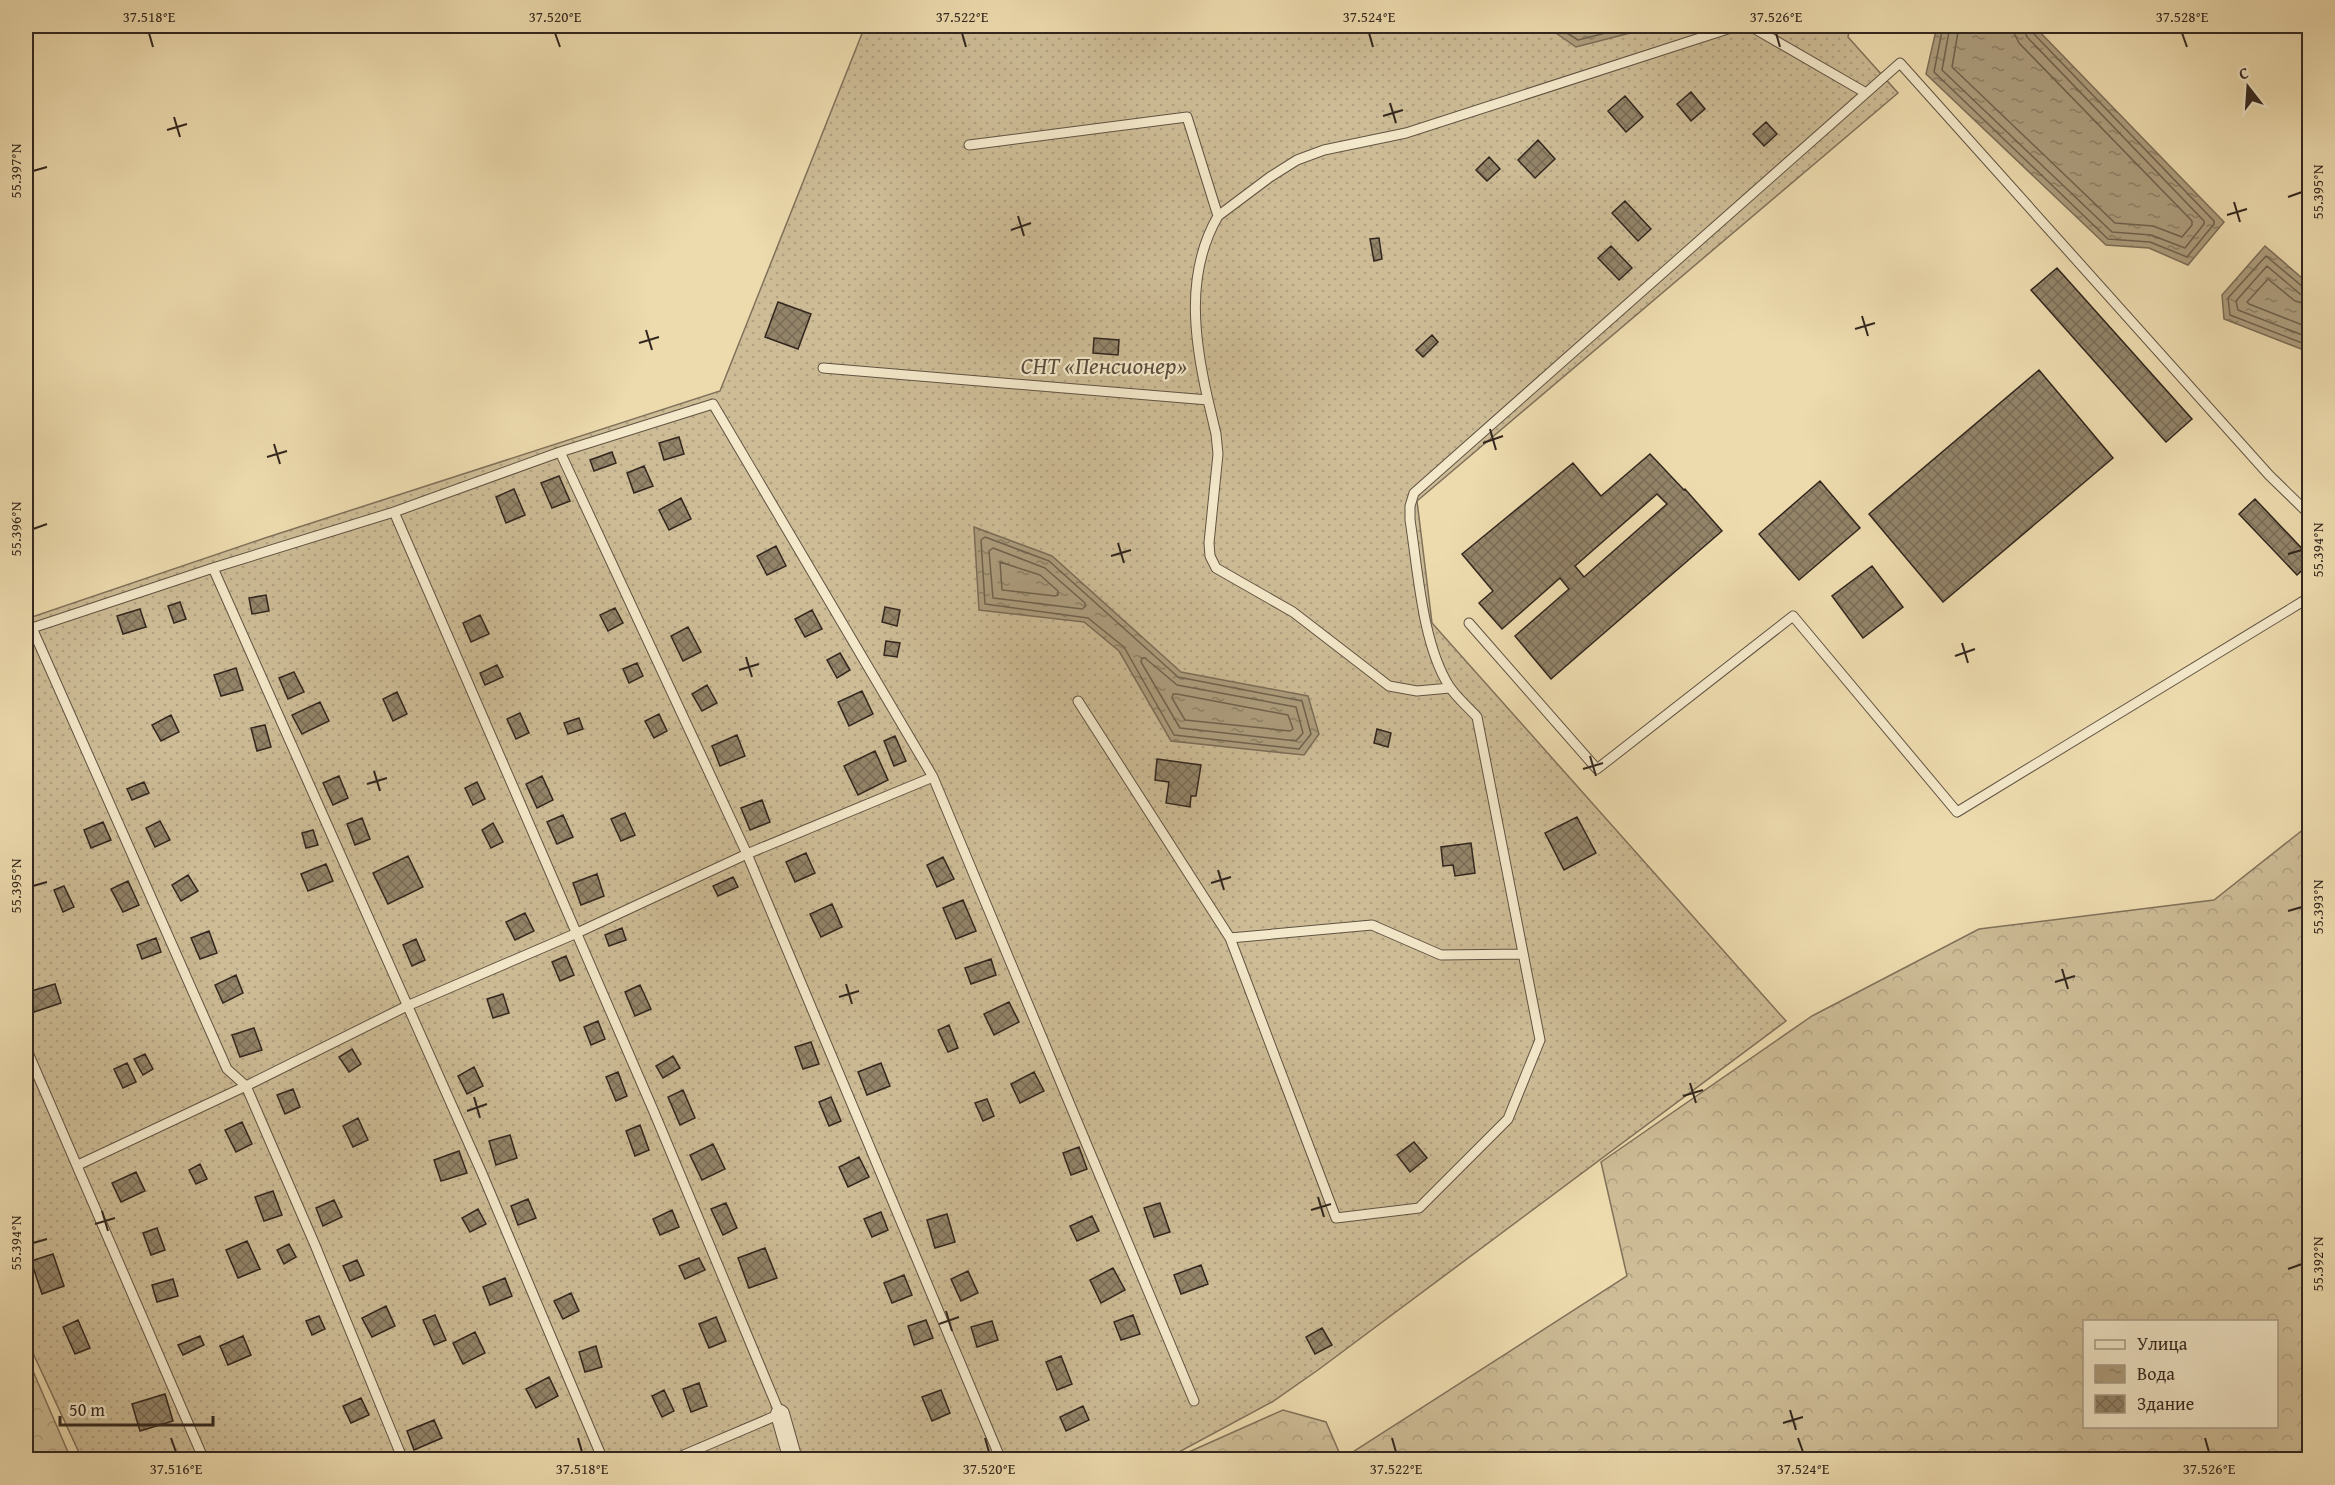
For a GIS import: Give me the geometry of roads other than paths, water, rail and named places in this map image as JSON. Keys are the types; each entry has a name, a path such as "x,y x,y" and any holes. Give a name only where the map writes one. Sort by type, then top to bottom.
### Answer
{"street":[{"path":"780,1414 793,1460"}],"lane":[{"path":"1450,688 1417,691 1389,686 1293,612 1216,568 1210,556 1209,543 1218,454 1196,336 1195,301 1199,265 1207,235 1218,216 1297,160 1324,150 1406,133 1737,26"},
{"path":"1750,26 1866,93"},
{"path":"1078,701 1230,938 1336,1218 1419,1208 1508,1119 1540,1040 1477,717 1450,688 1437,660 1428,631 1410,520 1410,506 1414,493 1900,63 2269,475 2310,515"},
{"path":"969,145 1187,117 1218,216"},
{"path":"823,368 1208,400"},
{"path":"403,1460 315,1245 246,1086 227,1069 29,629 213,568 394,513 560,452 713,404 933,777 1194,1401"},
{"path":"560,452 747,854 1001,1460"},
{"path":"394,513 577,933 780,1414 672,1460"},
{"path":"213,568 481,1170 603,1460"},
{"path":"1469,623 1597,769 1793,616 1957,812 2310,597"},
{"path":"78,1165 246,1086 407,1006 577,933 747,854 933,777"},
{"path":"1230,938 1372,925 1441,955 1523,954"},
{"path":"26,1048 204,1460"}],"water":[{"path":"1548,26 1644,26 1634,32 1576,47"},
{"path":"1937,26 2034,26 2224,222 2188,265 2149,248 2106,245 1926,74"},
{"path":"2265,246 2309,284 2309,352 2224,319 2222,295"},
{"path":"974,527 1052,556 1181,672 1308,696 1319,734 1304,755 1171,741 1119,651 1084,622 979,610"}],"park label":[{"name":"СНТ «Пенсионер»","path":"1104,366"}]}
